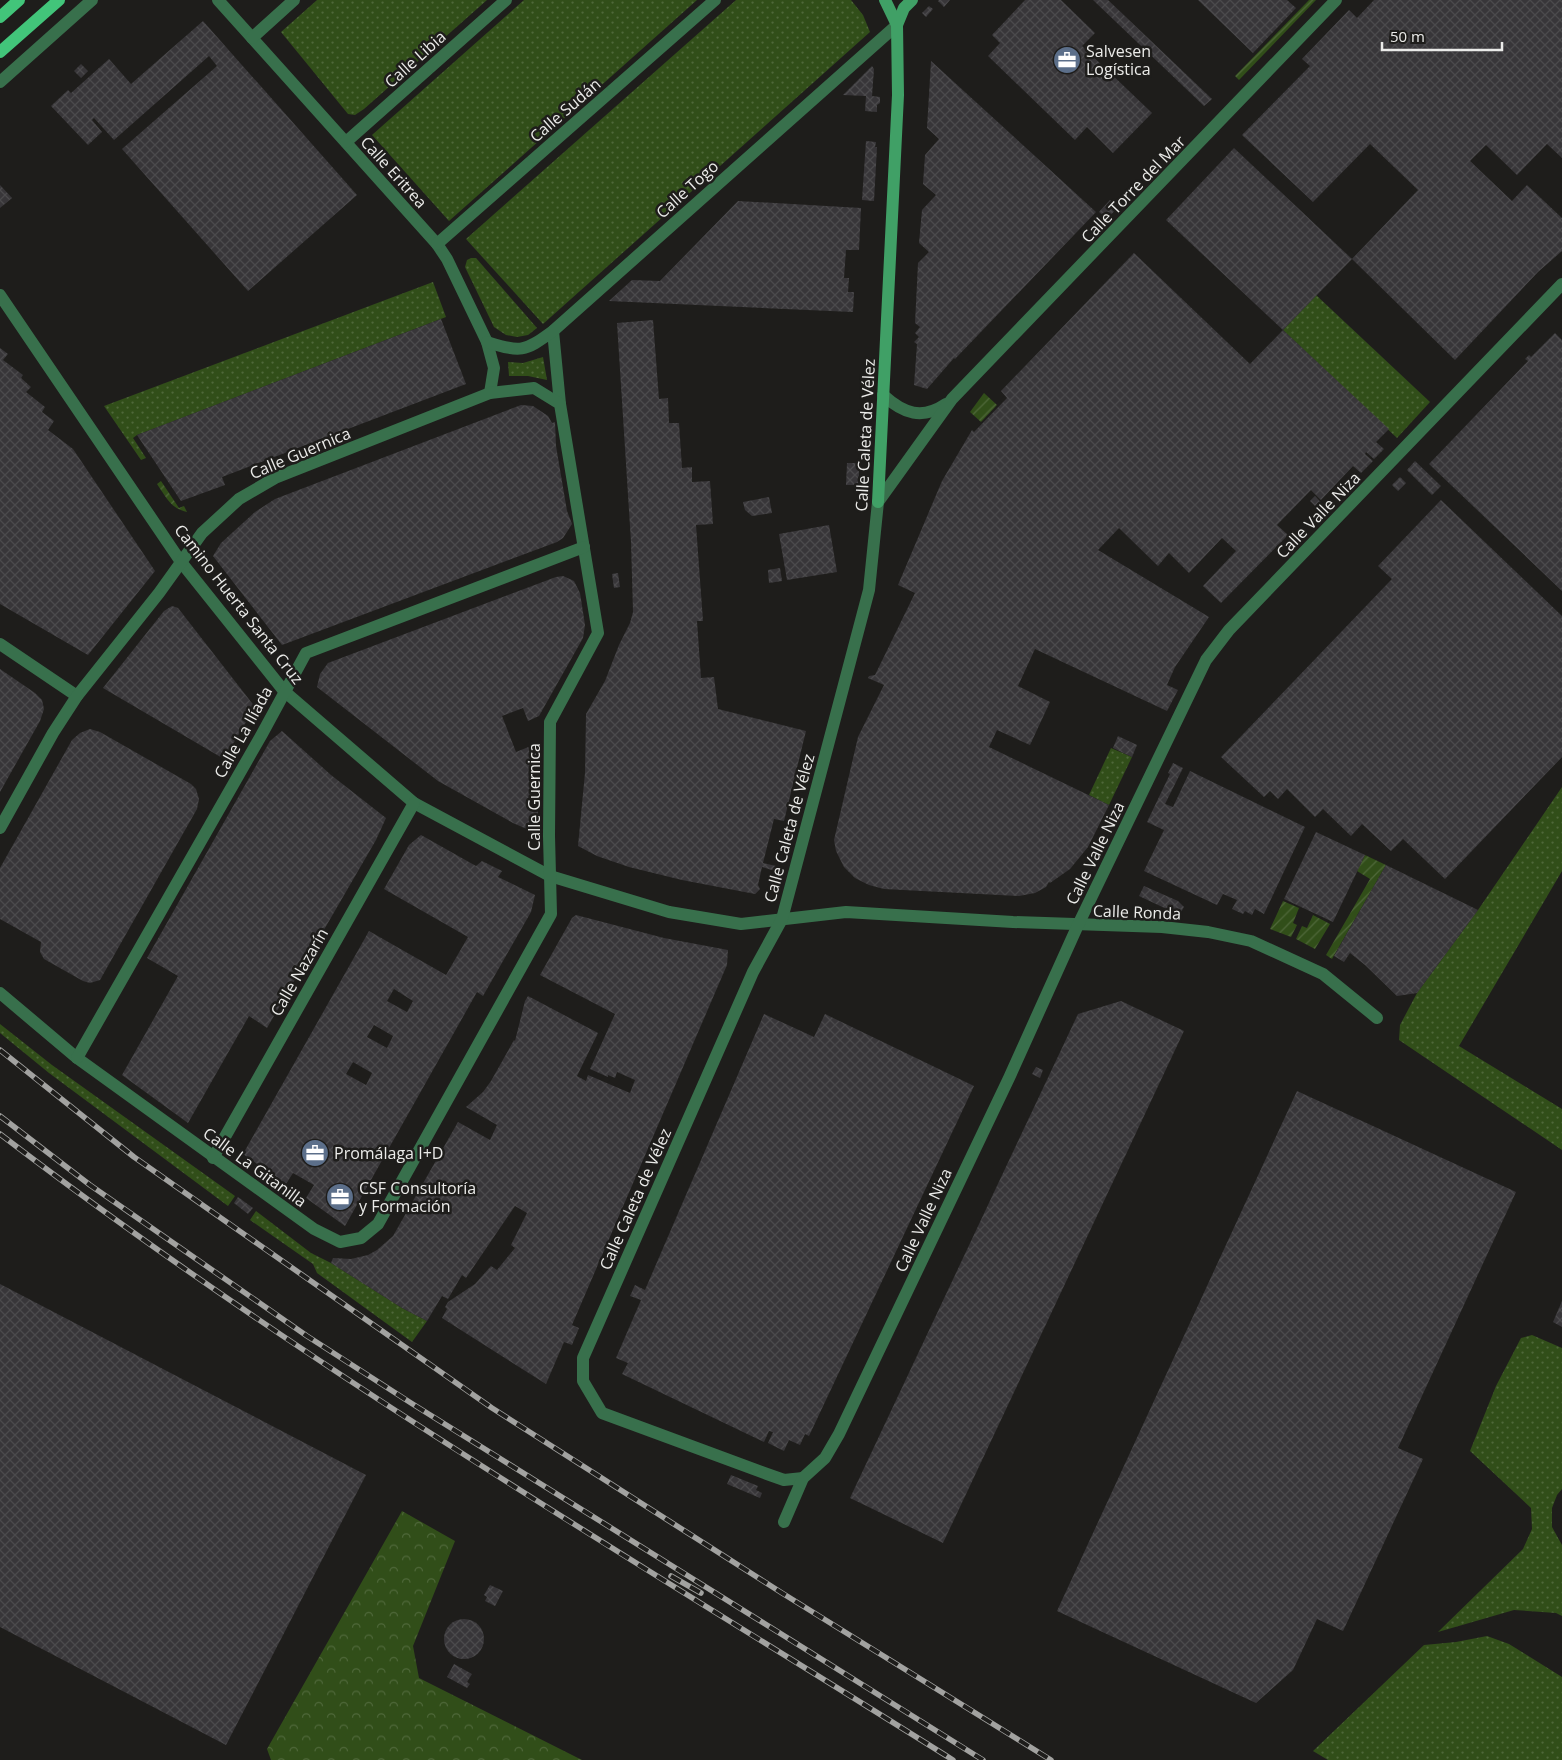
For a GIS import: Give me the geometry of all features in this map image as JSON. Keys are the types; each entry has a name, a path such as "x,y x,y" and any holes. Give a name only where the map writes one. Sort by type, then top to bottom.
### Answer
{"main road":[{"path":"0,17 19,0"},
{"path":"0,52 59,0"}],"street":[{"path":"0,82 92,0"},
{"name":"Calle Eritrea","path":"218,0 437,244 447,259 487,342 494,368 490,393"},
{"path":"252,38 294,0"},
{"name":"Calle Libia","path":"346,142 506,0"},
{"name":"Calle Sudán","path":"437,244 715,0"},
{"name":"Calle Caleta de Vélez","path":"802,1478 784,1480 602,1413 583,1381 583,1358 753,972 782,919 869,590 878,502 898,96 897,24 885,0"},
{"path":"897,24 904,8 912,0"},
{"name":"Calle Torre del Mar","path":"878,502 952,400 1336,0"},
{"name":"Calle Togo","path":"487,342 515,350 533,346 897,24"},
{"name":"Calle Valle Niza","path":"784,1522 802,1478 824,1458 839,1434 1009,1078 1078,926 1206,660 1230,630 1562,284"},
{"name":"Camino Huerta Santa Cruz","path":"0,295 181,562 284,691 414,803 550,876 669,912 741,924 782,919"},
{"name":"Calle Guernica","path":"550,876 548,836 550,722 598,633 560,404 553,330"},
{"name":"Calle Guernica","path":"0,828 53,733 77,696 159,593 202,533 239,499 275,478 490,393 534,388 560,404"},
{"name":"Calle Torre del Mar","path":"883,395 895,405 919,414 934,412 952,400"},
{"name":"Calle La Ilíada","path":"77,1058 262,734 306,653 584,547"},
{"path":"0,644 77,696"},
{"name":"Calle Nazarín","path":"212,1158 414,803"},
{"name":"Calle La Gitanilla","path":"0,993 77,1058 212,1158 314,1229 340,1242 361,1238 378,1224 551,914 550,876"},
{"name":"Calle Ronda","path":"782,919 846,912 1078,926 1162,927 1208,932 1251,941 1323,974 1377,1018"}],"green space":[{"path":"317,0 487,0 355,115 348,114 281,32"},
{"path":"524,0 697,0 449,221 372,135"},
{"path":"736,0 851,0 863,15 870,32 543,324 466,239"},
{"path":"1309,0 1316,0 1239,80 1235,76"},
{"path":"476,258 537,328 528,335 517,337 506,335 494,327 465,267 467,260"},
{"path":"433,282 446,317 137,435 133,438 146,458 141,460 104,406"},
{"path":"1316,295 1430,402 1397,438 1283,330"},
{"path":"543,357 547,380 528,376 509,376 508,362 523,363"},
{"path":"984,393 997,405 981,422 970,412"},
{"path":"161,481 179,508 184,506 187,512 176,508 169,501 157,484"},
{"path":"1111,748 1132,757 1109,805 1089,795"},
{"path":"1562,787 1562,871 1459,1046 1562,1109 1562,1150 1399,1040 1400,1025 1417,993 1478,910"},
{"path":"1365,855 1386,865 1332,959 1326,955 1370,879 1357,871"},
{"path":"1283,901 1299,908 1293,923 1297,925 1291,937 1270,929"},
{"path":"1313,915 1330,924 1315,949 1296,939 1302,926 1307,928"},
{"path":"0,1024 52,1065 235,1196 228,1206 49,1073 0,1033"},
{"path":"256,1211 311,1253 427,1321 412,1342 317,1273 313,1264 250,1220"},
{"path":"1532,1335 1562,1348 1562,1489 1557,1495 1552,1508 1552,1527 1562,1545 1562,1616 1556,1613 1514,1610 1438,1632 1523,1549 1532,1529 1531,1508 1470,1451 1496,1386 1521,1338"},
{"path":"402,1511 455,1541 413,1646 419,1678 582,1760 271,1760 267,1749"},
{"path":"1487,1636 1509,1644 1562,1677 1562,1760 1328,1760 1313,1751 1424,1645 1456,1642"}],"building":[{"path":"939,0 950,0 944,7"},
{"path":"1025,0 1061,0 1095,33 1082,46 1152,113 1113,153 1087,127 1075,140 988,56 1000,43 992,35"},
{"path":"1093,0 1108,0 1212,99 1204,106"},
{"path":"1198,0 1287,0 1296,8 1253,53"},
{"path":"1374,0 1562,0 1562,158 1547,144 1517,175 1486,145 1470,161 1512,201 1527,185 1562,218 1562,251 1538,272 1455,360 1352,259 1418,190 1370,144 1313,202 1242,135 1310,66 1302,59 1349,10 1357,18"},
{"path":"929,6 933,9 926,17 922,13"},
{"path":"203,21 357,195 248,291 122,149 217,66 209,56 114,140 94,118 92,120 102,132 88,145 51,106 68,90 71,93 109,59 131,84"},
{"path":"931,61 1096,212 954,358 927,389 914,385 917,344 914,342 919,337 915,333 920,327 915,323 918,263 929,252 919,243 922,210 936,195 923,184 925,155 939,139 927,128"},
{"path":"81,64 88,71 81,78 74,71"},
{"path":"872,66 874,69 872,96 880,97 877,112 865,111 866,96 843,95"},
{"path":"866,141 876,142 875,147 877,147 874,201 862,200"},
{"path":"1234,148 1352,259 1283,330 1166,220"},
{"path":"0,185 12,198 0,208"},
{"path":"1110,200 1118,207 1107,219 1099,212"},
{"path":"738,201 861,208 859,250 846,250 844,278 849,278 848,292 854,292 853,312 609,301 632,280 660,281"},
{"path":"1134,253 1250,364 1283,330 1389,429 1376,442 1384,449 1374,459 1366,452 1365,454 1373,461 1361,473 1353,466 1321,500 1311,490 1277,525 1288,535 1221,603 1203,586 1236,551 1222,538 1189,573 1169,553 1158,566 1119,528 1098,550 1209,617 1175,667 1167,685 1178,690 1167,711 1035,649 1018,686 1050,702 1030,745 997,730 989,747 1109,805 1088,847 1070,869 1035,893 1019,896 884,889 869,885 855,878 844,867 836,851 834,840 858,737 884,685 868,678 875,675 915,593 898,585 942,481 972,430 974,432 1007,398 1001,391"},
{"path":"441,319 466,384 222,477 225,485 181,501 137,435"},
{"path":"653,320 659,399 668,398 669,423 679,423 682,468 692,467 692,482 710,481 713,524 696,525 703,621 697,621 701,678 714,677 718,709 806,731 784,821 774,819 763,863 776,866 775,871 762,867 758,885 760,889 755,894 682,880 629,867 597,856 578,846 585,773 586,714 605,681 633,612 631,542 617,323"},
{"path":"1555,333 1562,340 1562,591 1429,464 1528,361 1525,359 1529,355 1531,357"},
{"path":"0,348 8,354 3,360 23,375 21,378 31,387 26,392 45,407 42,412 54,421 48,430 73,449 155,571 88,655 0,604"},
{"path":"521,405 533,406 548,416 552,423 555,422 556,446 567,511 572,524 563,538 557,542 282,645 213,556 221,543 255,512 275,499"},
{"path":"1415,461 1441,486 1432,495 1407,470"},
{"path":"847,463 859,463 859,485 846,485"},
{"path":"1400,477 1406,483 1398,491 1392,485"},
{"path":"1315,496 1327,509 1322,513 1310,501"},
{"path":"769,497 772,513 752,516 745,510 743,502"},
{"path":"1441,500 1562,616 1562,757 1445,879 1403,839 1391,851 1362,824 1351,836 1323,809 1315,817 1287,789 1278,799 1270,791 1264,797 1221,757 1392,579 1378,566"},
{"path":"829,525 837,572 787,580 779,534"},
{"path":"780,568 782,581 769,583 768,570"},
{"path":"618,573 620,587 614,588 612,574"},
{"path":"563,576 574,581 580,593 585,625 583,638 539,716 528,721 523,708 502,716 516,752 536,744 538,819 535,826 529,830 438,781 317,687 320,674 328,663"},
{"path":"172,606 178,608 255,707 224,759 103,688 164,611"},
{"path":"0,669 35,693 42,700 44,709 40,721 0,792"},
{"path":"90,729 100,732 191,784 196,789 199,799 197,809 100,980 90,983 44,959 40,952 41,942 0,919 0,868 72,740 80,733"},
{"path":"282,731 331,775 386,818 376,840 267,1028 249,1016 188,1123 122,1075 178,976 147,958 270,741"},
{"path":"1118,736 1137,745 1132,757 1113,748"},
{"path":"1173,763 1183,768 1165,804 1173,807 1190,771 1305,827 1264,914 1255,909 1252,915 1245,911 1243,914 1232,909 1237,900 1223,894 1217,905 1144,871 1164,830 1147,822 1170,774 1168,773"},
{"path":"1316,832 1365,855 1333,922 1284,899"},
{"path":"421,835 476,866 482,861 502,871 498,877 535,895 531,912 483,996 477,992 345,1226 306,1198 314,1185 293,1173 286,1184 243,1154 369,931 446,975 468,937 384,889 409,845","holes":["394,989 413,1001 407,1012 387,1001","374,1025 393,1036 387,1048 367,1037","353,1062 372,1073 366,1085 346,1074","314,1143 321,1147 314,1159 307,1155"]},
{"path":"1386,865 1478,910 1417,993 1397,996 1350,953 1344,962 1334,956"},
{"path":"1144,886 1178,901 1184,907 1181,912 1173,912 1139,896"},
{"path":"576,915 664,938 728,950 727,965 572,1325 579,1328 572,1345 564,1342 546,1384 442,1318 447,1309 445,1307 448,1302 475,1284 491,1266 497,1270 515,1248 511,1245 527,1213 515,1206 466,1278 462,1275 448,1299 442,1296 427,1321 402,1308 331,1263 333,1258 351,1259 368,1255 393,1236 458,1122 490,1140 497,1125 466,1107 483,1092 515,1041 528,996 598,1033 577,1076 586,1081 588,1075 630,1093 635,1080 617,1072 615,1078 608,1075 608,1077 590,1069 615,1014 540,975 572,918"},
{"path":"1121,1001 1184,1031 943,1543 850,1498 1078,1014"},
{"path":"764,1014 814,1037 825,1014 974,1086 809,1436 805,1434 800,1445 789,1440 784,1451 768,1443 773,1432 769,1431 764,1442 622,1374 628,1363 616,1358 641,1300 630,1296 635,1285 645,1290"},
{"path":"1036,1067 1043,1070 1040,1078 1032,1074"},
{"path":"1297,1091 1516,1192 1398,1448 1423,1459 1343,1631 1317,1619 1293,1670 1256,1703 1057,1611"},
{"path":"238,1197 253,1208 248,1214 234,1203"},
{"path":"0,1284 366,1475 226,1745 0,1627"},
{"path":"1562,1301 1562,1327 1553,1322"},
{"path":"731,1475 758,1486 756,1490 762,1493 760,1498 727,1484"},
{"path":"490,1585 503,1591 495,1606 485,1601 487,1597 484,1595"},
{"path":"464,1619 478,1625 484,1639 478,1653 464,1659 450,1653 444,1639 450,1625"},
{"path":"454,1664 472,1674 467,1682 470,1684 467,1688 447,1677"}],"railway":[{"path":"0,1050 134,1157 492,1408 782,1593 1051,1760"},
{"path":"0,1116 90,1185 307,1336 983,1760"},
{"path":"0,1134 114,1219 231,1301 349,1380 469,1458 953,1760"},
{"path":"671,1576 701,1593"}],"place":[{"name":"Salvesen Logística","path":"1067,60"},
{"name":"Promálaga I+D","path":"315,1153"},
{"name":"CSF Consultoría y Formación","path":"340,1197"}]}
